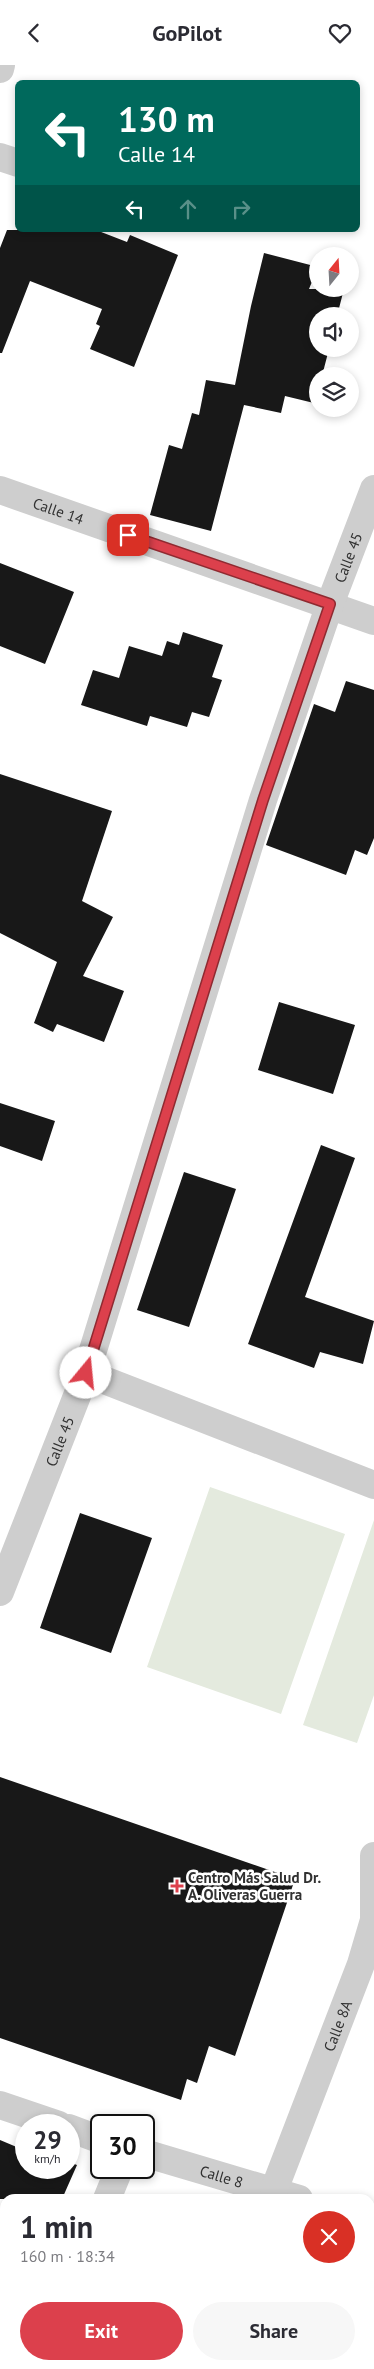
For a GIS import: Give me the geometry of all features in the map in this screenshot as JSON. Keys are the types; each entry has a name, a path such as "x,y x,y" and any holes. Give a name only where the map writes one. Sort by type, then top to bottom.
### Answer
{"street":[{"path":"0,69 1,65"},
{"path":"0,157 15,162"},
{"name":"Calle 45","path":"0,1592 86,1373 263,800 330,604 374,489"},
{"name":"Calle 14","path":"0,490 374,621"},
{"path":"86,1373 374,1485"},
{"name":"Calle 8A","path":"287,2194 374,1920 374,1856"},
{"path":"0,2105 27,2114"},
{"name":"Calle 8","path":"155,2156 287,2194"},
{"path":"109,2194 115,2179"}],"shaded area":[{"path":"210,1487 345,1534 281,1714 147,1667"},
{"path":"374,1520 374,1695 357,1743 303,1725"}],"building":[{"path":"7,230 15,230 15,232 101,232 127,242 130,235 178,255 134,367 90,349 100,326 96,324 102,309 30,281 2,353 0,353 0,248"},
{"path":"264,253 309,265 309,297 342,297 339,307 309,307 309,357 327,357 324,367 309,367 309,402 285,396 281,413 244,405 211,531 150,515 169,445 182,449 192,413 199,415 206,380 235,385"},
{"path":"0,563 74,592 45,664 0,646"},
{"path":"183,632 223,645 212,677 222,680 209,717 192,712 187,727 150,716 147,726 81,705 93,670 119,678 129,646 162,656 167,641 179,645"},
{"path":"346,681 374,690 374,838 367,855 355,850 346,875 266,845 314,704 335,712"},
{"path":"0,774 112,811 82,901 113,917 83,976 124,991 104,1042 57,1024 53,1032 34,1023 57,962 0,933"},
{"path":"279,1002 355,1025 333,1094 258,1070"},
{"path":"0,1103 55,1121 42,1161 0,1146"},
{"path":"321,1145 355,1158 305,1297 374,1321 363,1364 320,1352 314,1368 248,1344"},
{"path":"184,1172 236,1189 189,1327 137,1310"},
{"path":"80,1513 152,1538 111,1653 40,1628"},
{"path":"0,1777 295,1879 235,2056 209,2046 197,2083 187,2079 181,2100 0,2038"},
{"path":"0,2140 15,2146 15,2179 71,2179 64,2194 0,2194"}],"place":[{"name":"Centro Más Salud Dr. A. Oliveras Guerra","path":"177,1886"}],"route":[{"path":"86,1373 263,800 330,604 128,535"}]}
